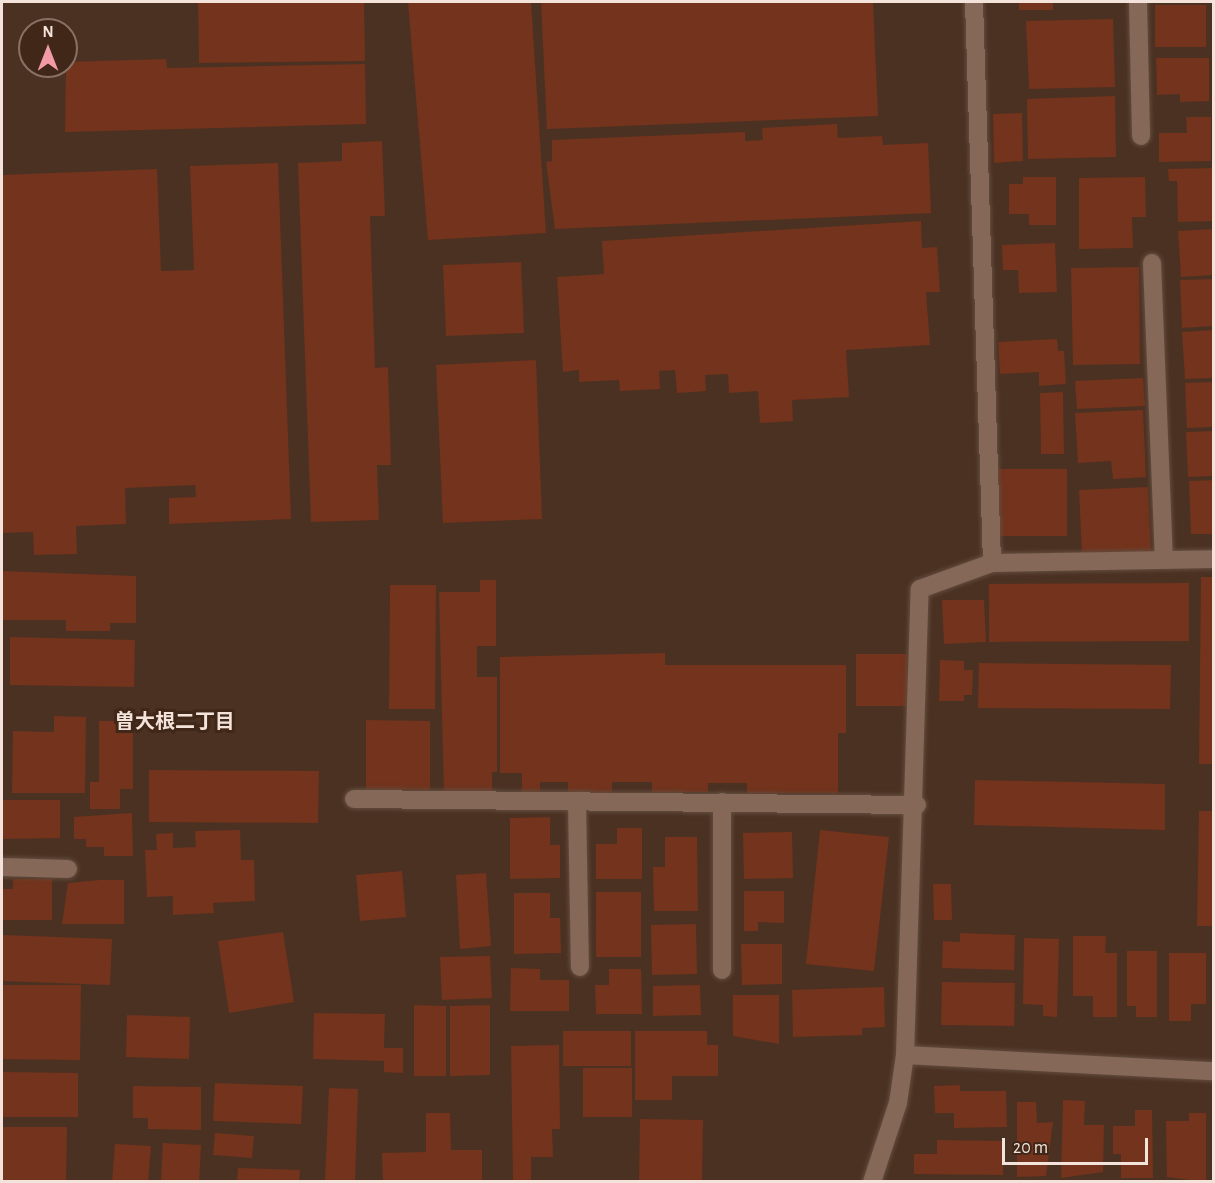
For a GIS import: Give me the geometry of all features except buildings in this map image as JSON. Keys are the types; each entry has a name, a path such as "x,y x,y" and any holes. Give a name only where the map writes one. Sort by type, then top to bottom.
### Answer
{"street":[{"path":"974,2 992,563"},
{"path":"1138,2 1141,136"},
{"path":"1152,263 1164,560"},
{"path":"872,1182 898,1103 905,1055 917,805 920,589 992,563 1214,559"},
{"path":"354,799 917,805"},
{"path":"577,801 580,967"},
{"path":"722,802 722,970"},
{"path":"2,867 68,869"},
{"path":"905,1055 1214,1071"}],"district":[{"name":"曽大根二丁目","path":"175,722"}]}
